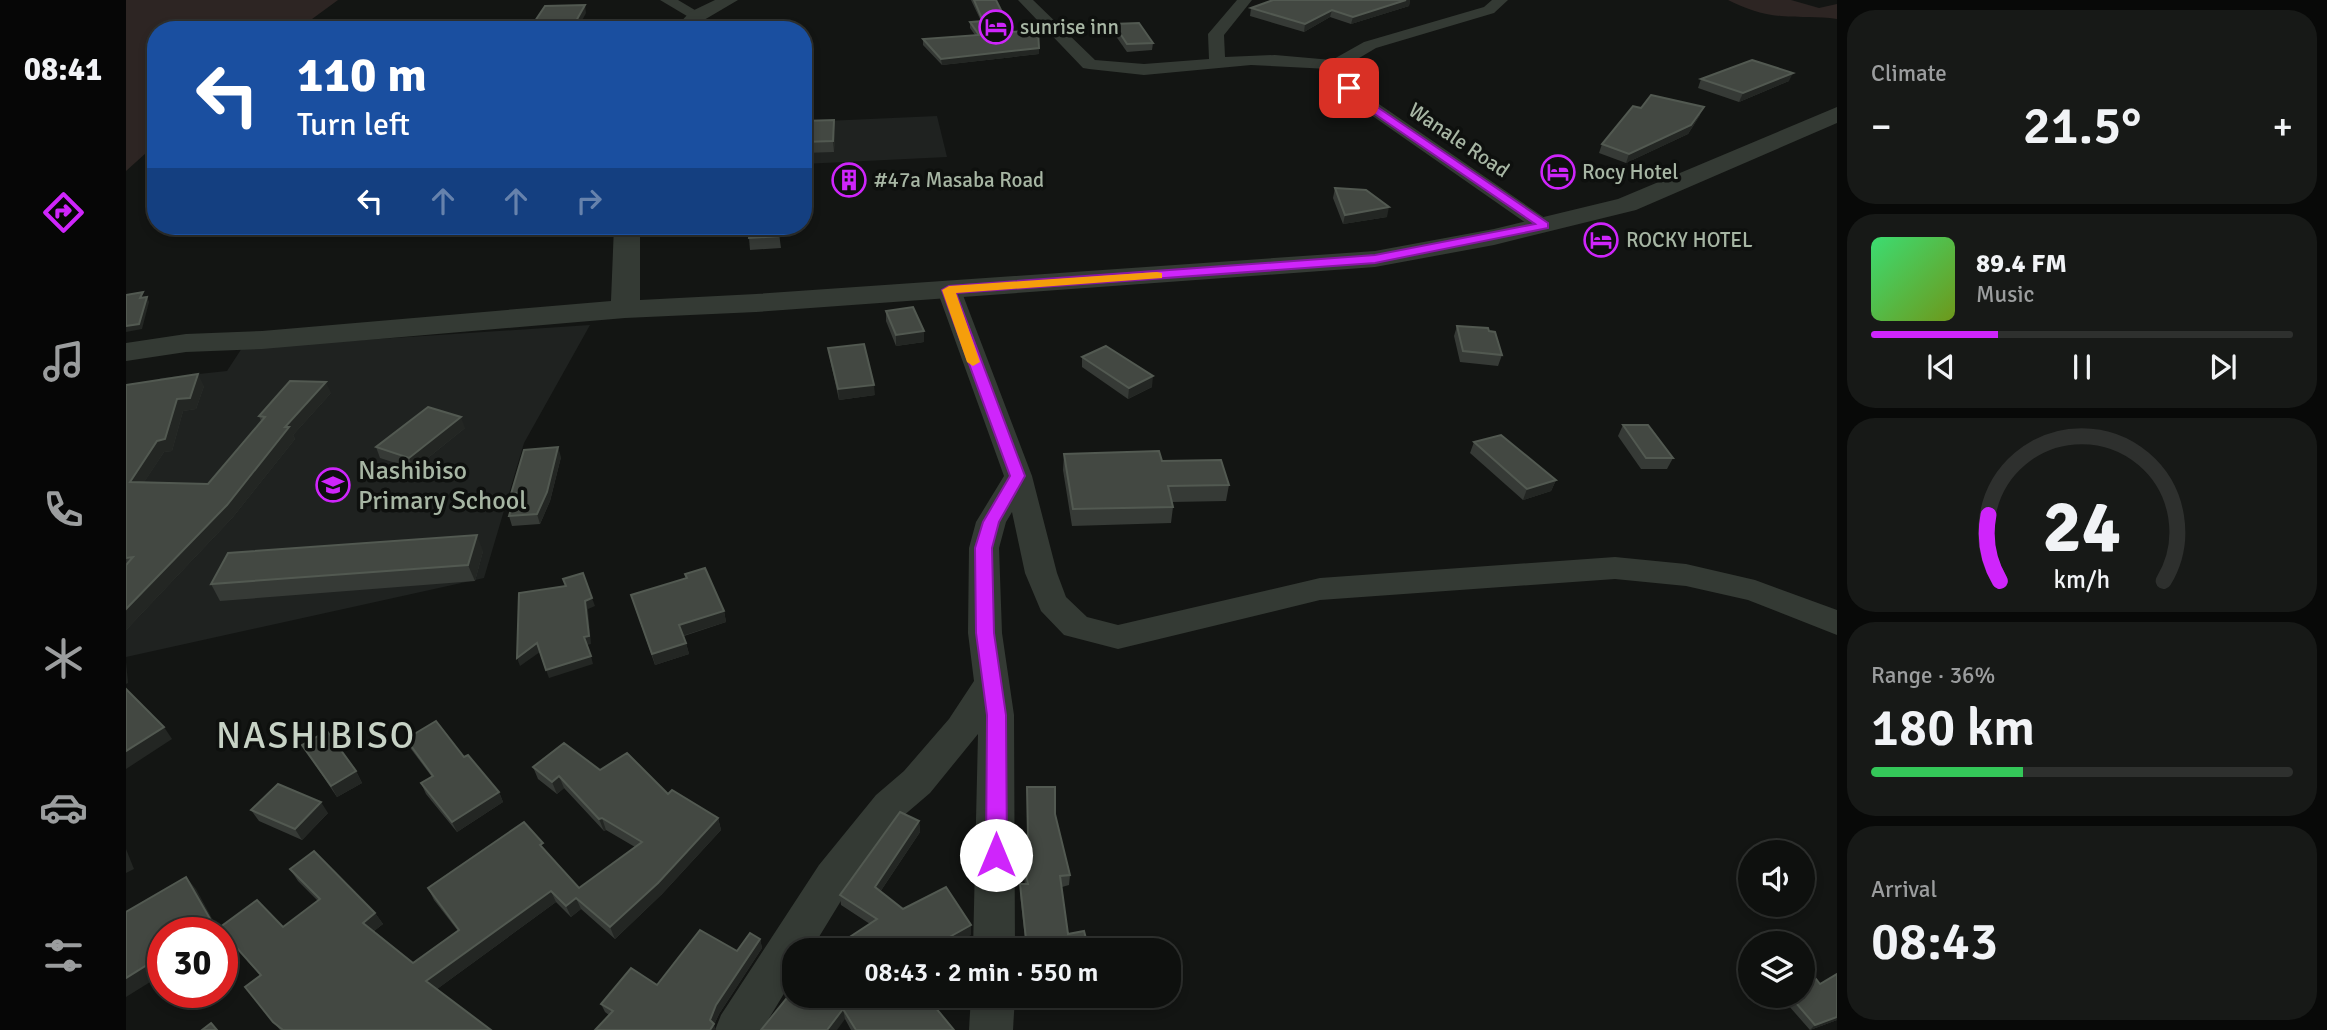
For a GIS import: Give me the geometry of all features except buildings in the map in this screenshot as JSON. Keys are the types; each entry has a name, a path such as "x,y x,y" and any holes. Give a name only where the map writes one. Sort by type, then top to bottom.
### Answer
{"street":[{"path":"667,0 688,21"},
{"path":"693,21 729,0"},
{"path":"1025,0 1089,65 1125,69 1282,60 1335,65 1361,48 1489,10 1501,0"},
{"path":"1217,63 1216,34 1245,0"},
{"name":"Wanale Road","path":"1335,65 1349,88 1367,104 1544,225"},
{"path":"126,352 186,343 262,340 625,309 949,290 1375,259 1544,225 1647,198 1837,114"},
{"path":"625,309 627,235"},
{"path":"949,290 1018,476 1041,573 1052,603 1076,626 1118,637 1320,589 1615,568 1686,575 1755,591 1837,624"},
{"path":"995,938 996,715 985,633 984,548 991,522 1018,476"},
{"path":"737,1030 833,878 889,806 917,782 962,729 992,681"},
{"path":"991,1030 992,1008"}],"shaded area":[{"path":"126,0 338,0 309,21 147,21 147,152 126,171"},
{"path":"1728,0 1791,0 1819,8 1837,4 1837,19 1767,14"},
{"path":"937,116 947,157 812,164 812,122"},
{"name":"Nashibiso Primary School","path":"590,325 524,443 484,578 126,657 126,400 161,378 227,371 242,348"}],"slow traffic":[{"path":"973,362 949,290 1157,276"}],"place":[{"name":"sunrise inn","path":"996,27"},
{"name":"Rocy Hotel","path":"1558,172"},
{"name":"#47a Masaba Road","path":"849,180"},
{"name":"ROCKY HOTEL","path":"1601,240"},
{"name":"Nashibiso Primary School","path":"333,485"}],"district":[{"name":"NASHIBISO","path":"316,735"}],"route":[{"path":"996,855 996,715 985,633 984,548 991,522 1018,476 949,290 1375,259 1544,225 1367,104 1349,88"}]}
